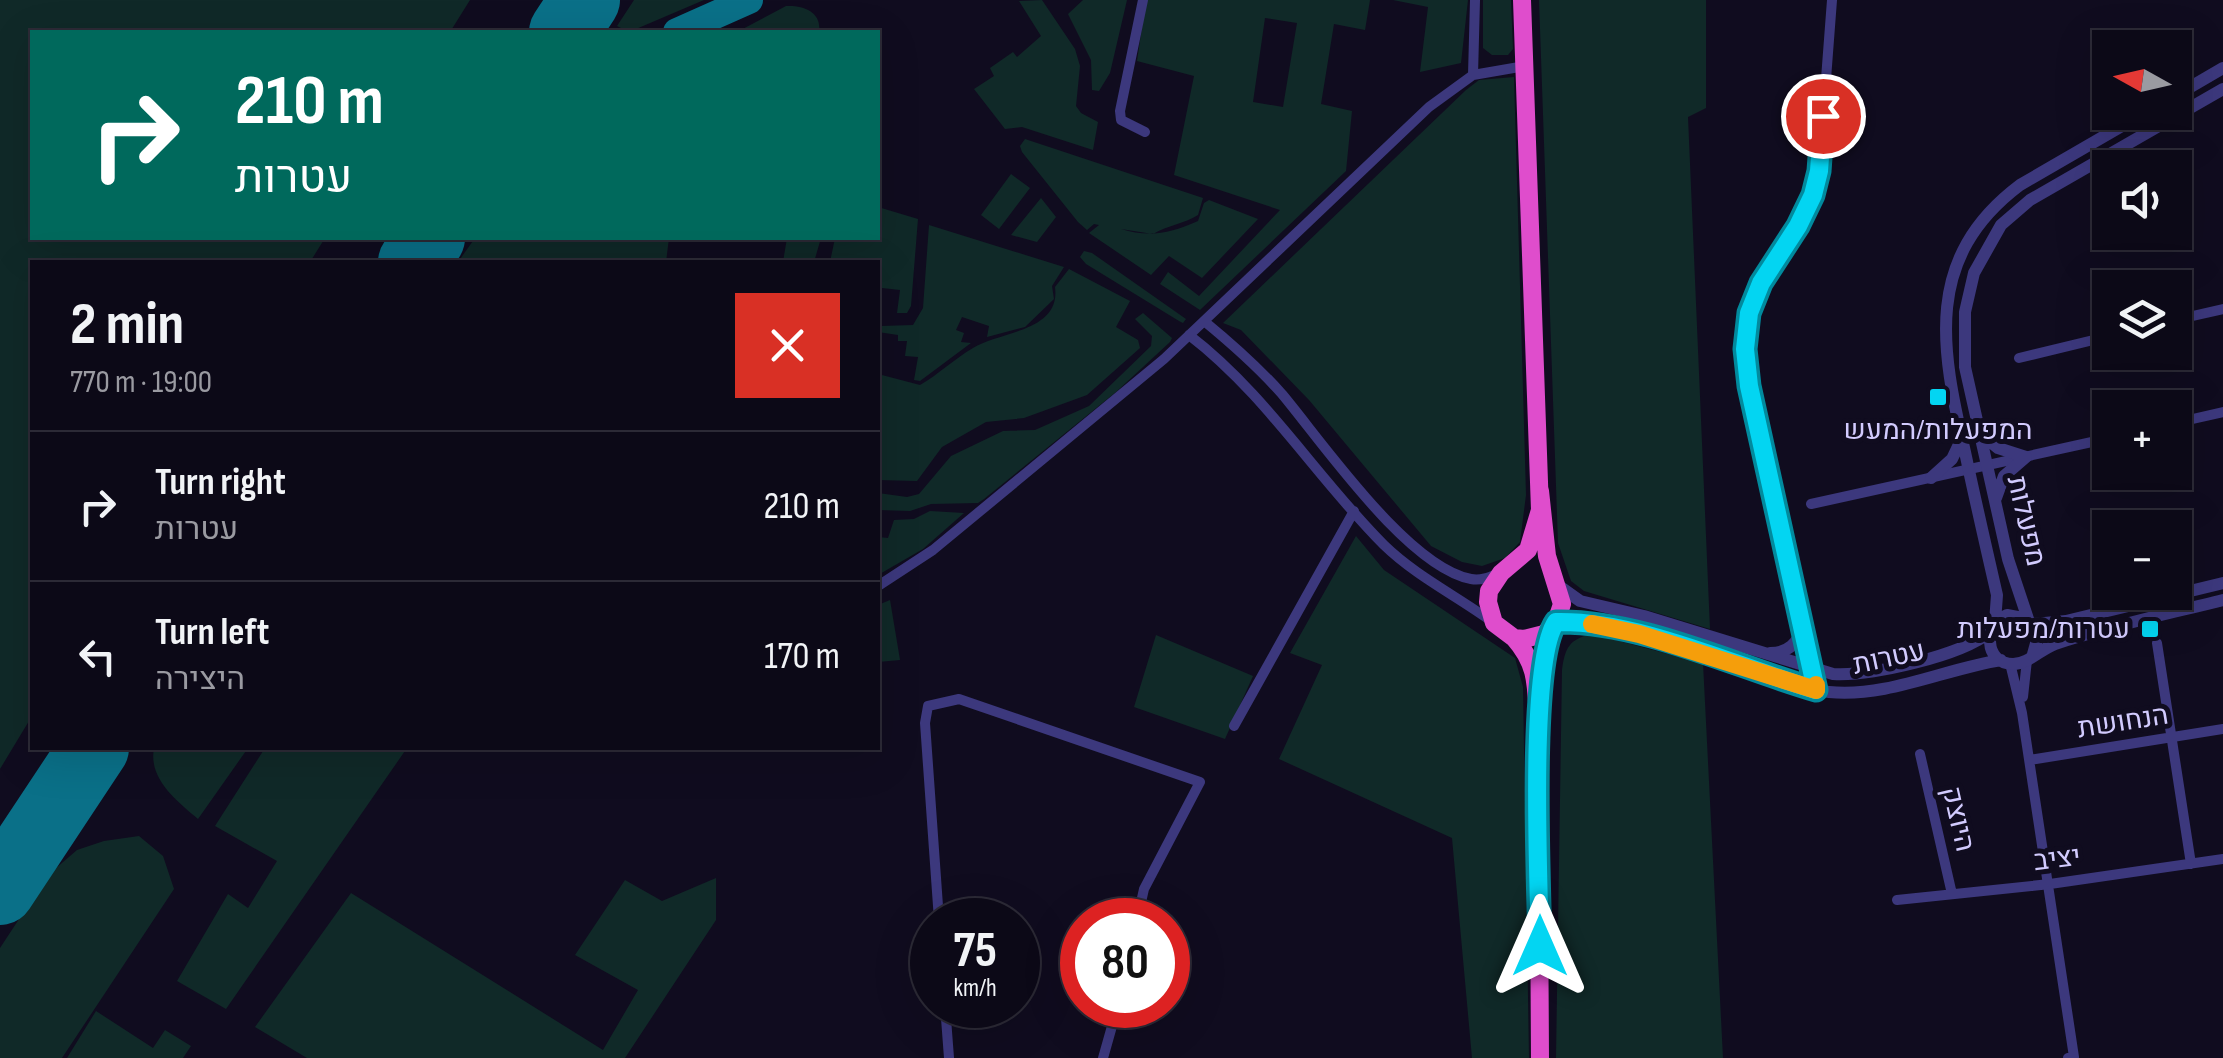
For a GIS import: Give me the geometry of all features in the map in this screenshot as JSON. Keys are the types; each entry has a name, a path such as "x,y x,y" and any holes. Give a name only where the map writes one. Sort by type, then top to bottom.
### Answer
{"highway":[{"path":"1522,0 1540,491 1544,542 1562,604 1554,624 1538,720"},
{"path":"1540,491 1534,541 1522,558 1494,581 1488,602 1494,623 1514,638 1534,670 1538,720 1540,1058"},
{"path":"1507,570 1533,565 1555,581"},
{"path":"1514,638 1535,638 1554,624"}],"street":[{"path":"1143,0 1120,111 1126,125 1145,132"},
{"path":"1473,75 1475,0"},
{"path":"1816,690 1749,386 1745,349 1754,299 1813,195 1819,171 1832,0"},
{"path":"880,585 933,550 1190,334 1429,107 1473,75 1526,66"},
{"path":"2192,86 2223,68"},
{"name":"מפעלות","path":"2031,622 2015,584 1965,367 1963,330 1974,273 1990,241 2014,212 2030,200 2223,89"},
{"name":"מפעלות","path":"1993,627 1997,595 1947,370 1944,329 1950,289 1966,246 1988,214 2020,184 2114,130"},
{"path":"2192,316 2223,308"},
{"path":"1204,321 1280,392 1414,546 1465,578 1476,580 1507,570"},
{"path":"1190,334 1266,405 1354,511 1402,561 1494,623"},
{"path":"2020,358 2092,340"},
{"path":"2192,419 2223,412"},
{"path":"1979,432 1998,448 2026,457"},
{"path":"1931,478 1952,458 1962,438"},
{"path":"1811,504 2092,442"},
{"path":"1996,506 2004,476 2026,457"},
{"path":"1234,726 1354,511"},
{"name":"עטרות","path":"1555,581 1580,600 1644,616 1813,670 1861,675 1960,649 1993,627"},
{"path":"2068,1058 2074,1057 2022,713 2006,662 1992,651 1993,627 2008,615 2031,622 2084,617 2223,582"},
{"path":"2006,662 2030,657 2060,643 2223,600"},
{"name":"עטרות","path":"1554,624 1584,622 1639,634 1816,690 1863,693 2006,662"},
{"path":"2022,713 2030,657 2038,636 2031,622"},
{"path":"1758,653 1786,651 1800,638 1803,626"},
{"path":"2158,643 2191,864"},
{"path":"937,898 925,723 928,706 960,699 1200,782 1142,898"},
{"name":"הנחושת","path":"2030,760 2223,729"},
{"name":"היוצק","path":"1920,754 1952,894"},
{"name":"יציב","path":"1897,900 2050,884 2223,859"},
{"path":"947,1028 949,1058"},
{"path":"1103,1058 1111,1028"}],"green space":[{"path":"0,0 470,0 451,30 30,30 30,240 324,240 311,260 30,260 30,719 0,769"},
{"path":"634,0 704,0 634,30 617,26"},
{"path":"1042,0 1075,49 1080,66 1076,106 1098,122 1093,150 1022,127 1005,129 974,89 994,76 990,68 1013,52 1017,57 1041,36 1019,1"},
{"path":"1083,0 1127,0 1110,73 1099,91 1092,90 1091,60 1068,14"},
{"path":"1146,0 1370,0 1365,30 1334,24 1321,104 1352,111 1346,171 1200,310 1160,284 1168,272 1199,296 1280,210 1174,175 1194,76 1137,61","holes":["1265,18 1297,23 1283,107 1253,102"]},
{"path":"1393,0 1468,0 1461,63 1420,72 1428,7"},
{"path":"1483,0 1511,0 1513,49 1508,55 1492,55 1483,48"},
{"path":"1539,0 1706,0 1706,108 1688,117 1710,629 1584,591 1571,581 1558,543"},
{"path":"786,6 811,12 819,25 819,30 741,30"},
{"path":"1514,77 1526,495 1520,542 1505,558 1482,566 1462,562 1431,546 1309,400 1241,330 1223,323 1466,90 1479,80"},
{"path":"1025,139 1203,198 1198,215 1154,233 1198,221 1204,203 1209,200 1258,219 1202,278 1169,256 1151,275 1089,233 1099,225 1087,230 1078,222 1022,152 1020,146"},
{"path":"1011,174 1030,188 999,229 981,215"},
{"path":"1041,198 1056,217 1037,242 1011,235"},
{"path":"880,208 918,219 911,306 907,313 897,313 900,290 882,288 880,293 880,260 830,260 835,240 880,240"},
{"path":"929,225 1064,267 1052,286 1054,299 1025,327 987,337 989,326 962,317 956,330 964,333 961,342 971,343 920,381 914,380 918,357 905,356 907,341 898,341 898,335 880,332 880,328 913,325 923,308"},
{"path":"474,240 669,240 666,260 459,260"},
{"path":"787,240 820,240 815,260 783,260"},
{"path":"1084,251 1186,319 1183,323 1179,321 1086,264 1080,257"},
{"path":"1069,269 1130,301 1116,327 1138,340 1140,348 1087,395 1024,418 986,422 942,447 917,481 880,480 880,375 920,385 973,348 1039,322 1049,313 1055,287"},
{"path":"1143,313 1172,338 1170,342 1116,392 984,499 978,503 931,504 910,511 880,510 880,493 907,497 919,494 951,456 1003,431 1035,430 1089,406 1151,346 1152,336 1135,319"},
{"path":"930,511 964,513 923,549 880,574 880,537 888,538 894,520 914,519"},
{"path":"1356,536 1384,570 1515,658 1523,687 1529,1058 1472,1058 1452,838 1279,759 1322,665 1290,653"},
{"path":"890,600 900,660 880,662 880,604"},
{"path":"1592,634 1703,663 1723,1058 1556,1058 1562,670 1570,646"},
{"path":"1156,635 1253,676 1225,739 1134,707"},
{"path":"154,750 247,750 198,819 173,797 155,770"},
{"path":"264,750 406,750 226,1009 177,981 228,894 248,908 277,861 215,826"},
{"path":"139,836 163,856 174,889 62,1058 0,1058 0,948 48,875 77,850"},
{"path":"716,878 716,920 625,1058 307,1058 255,1027 351,893 603,1050 638,990 575,955 625,880 662,901"},
{"path":"96,1011 153,1048 165,1030 191,1046 183,1058 67,1058"}],"taxiway":[{"path":"682,30 749,0"}],"runway":[{"path":"565,30 585,0"},
{"path":"414,260 429,240"},
{"path":"0,890 93,750"}],"slow traffic":[{"path":"1592,624 1639,634 1816,690 1816,685"}],"place":[{"name":"המפעלות/המעש","path":"1938,397"},
{"name":"עטרות/מפעלות","path":"2150,629"}],"route":[{"path":"1540,946 1538,720 1547,650 1556,622 1584,622 1639,634 1816,690 1749,386 1745,349 1749,313 1761,283 1813,195 1823,116"}]}
